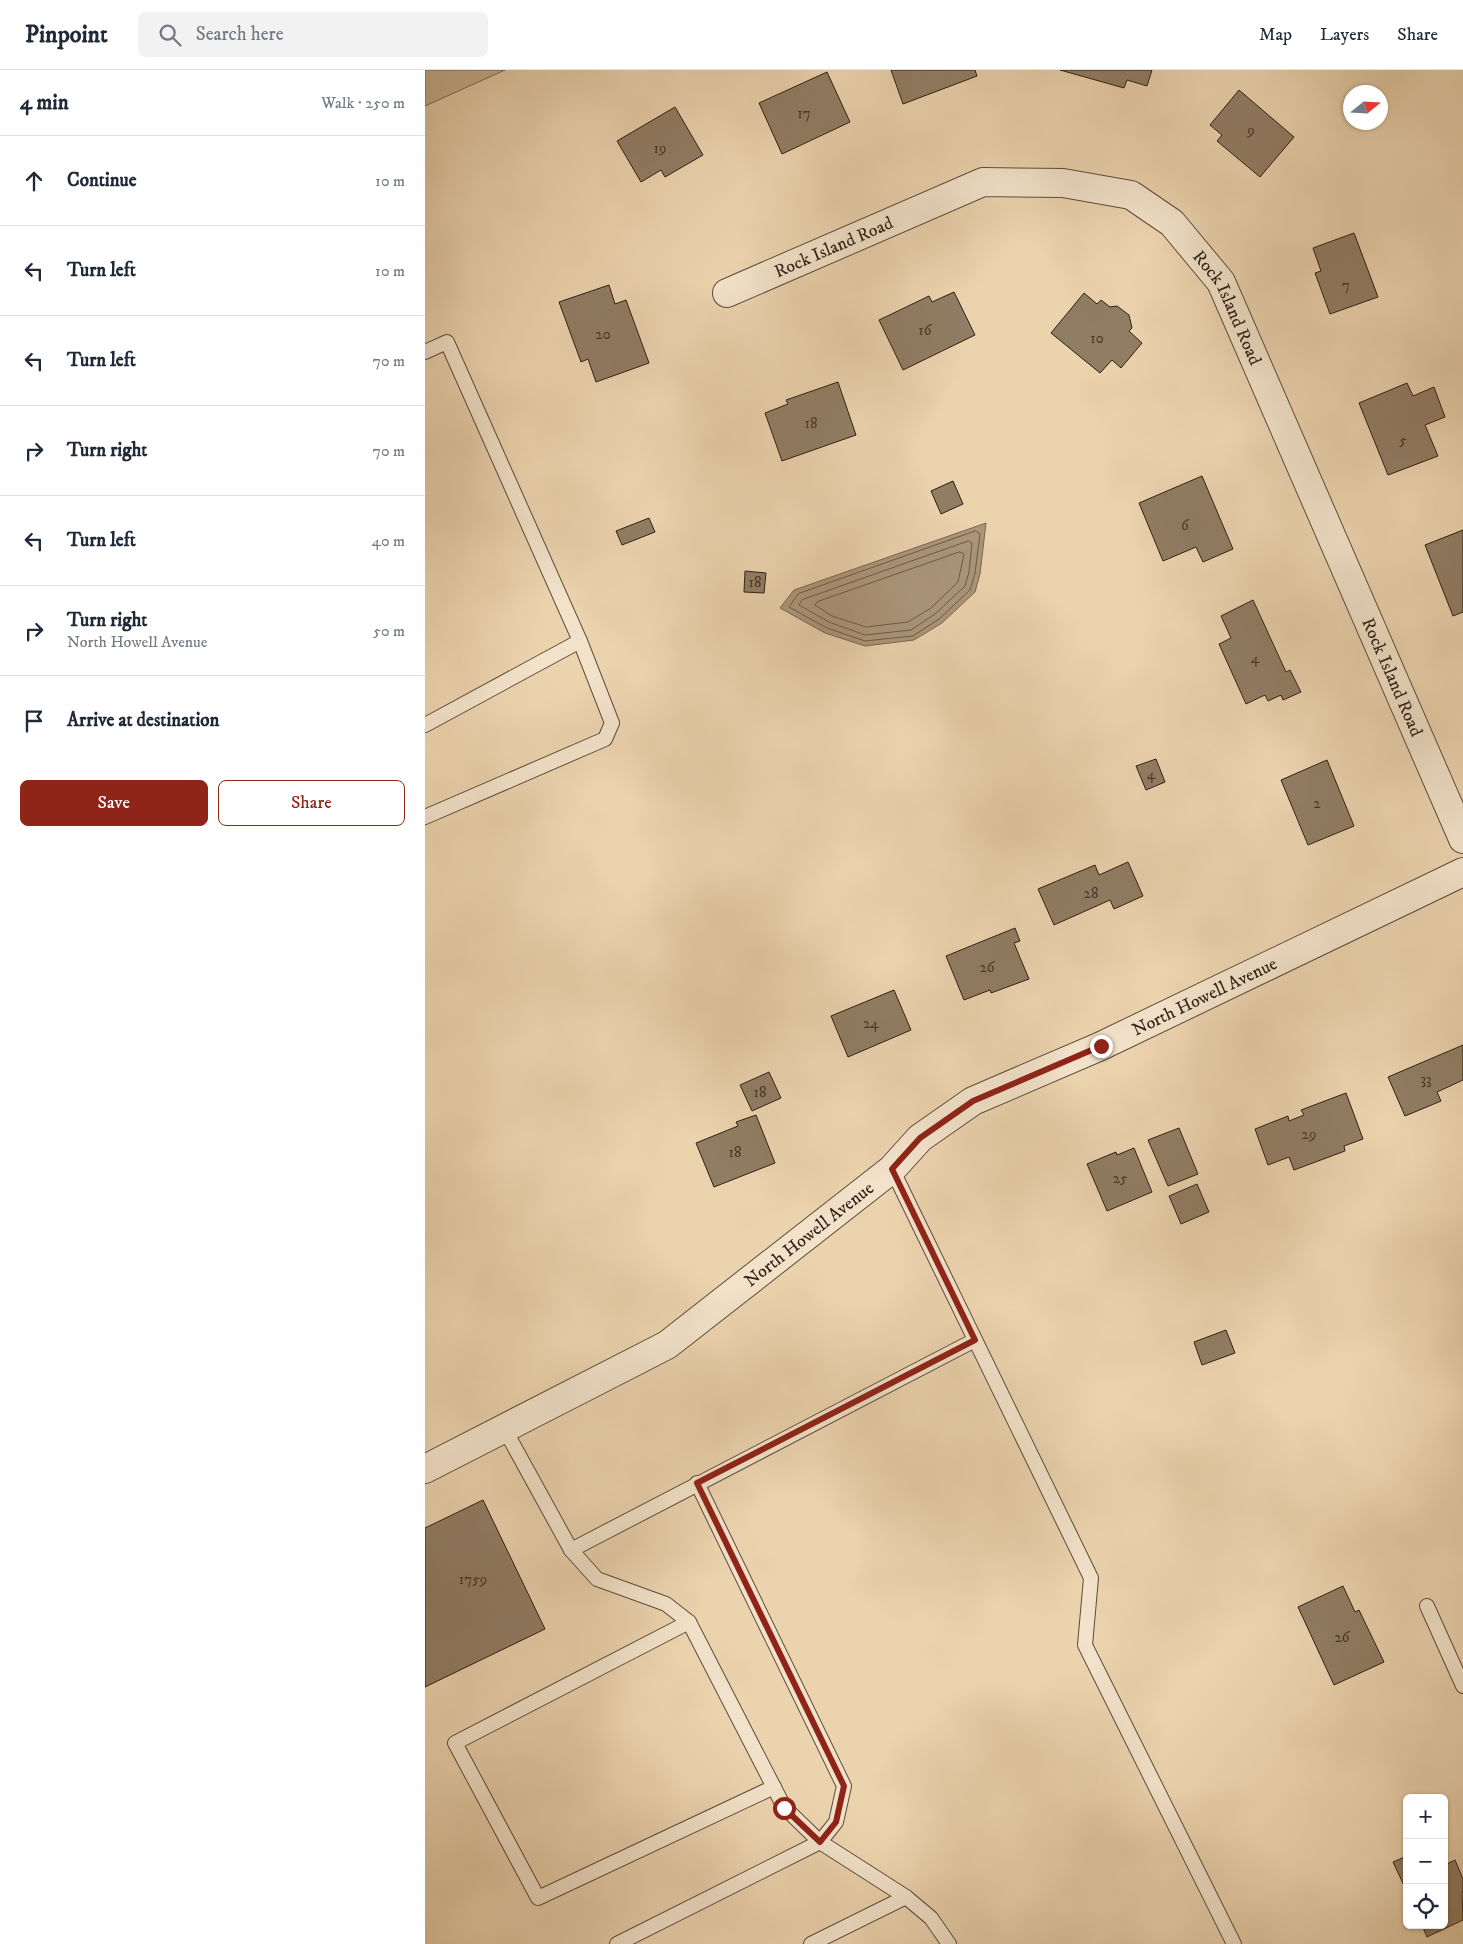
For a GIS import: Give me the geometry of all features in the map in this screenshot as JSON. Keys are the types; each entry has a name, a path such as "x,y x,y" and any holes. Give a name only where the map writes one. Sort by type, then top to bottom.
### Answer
{"street":[{"name":"Rock Island Road","path":"727,293 983,182 1063,182 1131,195 1171,223 1221,282 1463,839"},
{"name":"North Howell Avenue","path":"425,1469 667,1345 892,1169 920,1138 973,1101 1101,1046 1463,872"}],"lane":[{"path":"425,352 447,342 581,641 611,723 605,739 425,818"},
{"path":"425,725 581,641"},
{"path":"892,1169 1091,1578 1085,1645 1234,1944"},
{"path":"571,1550 975,1340"},
{"path":"504,1428 571,1550 597,1579 666,1604 689,1622 784,1808 820,1842 906,1897 931,1918 949,1944"},
{"path":"617,1944 820,1842 836,1822 844,1786 697,1483"},
{"path":"1427,1606 1463,1686"},
{"path":"689,1622 455,1743 538,1898 774,1787"},
{"path":"815,1943 906,1897"}],"shaded area":[{"path":"425,70 505,70 425,106"}],"water":[{"path":"986,523 980,574 975,592 942,623 914,640 865,646 825,633 780,608 794,590"}],"building":[{"path":"891,70 975,70 977,76 903,104"},
{"path":"1060,70 1152,70 1147,86 1127,80 1124,88"},
{"path":"827,72 850,122 782,154 759,103"},
{"path":"1239,90 1294,137 1260,177 1217,141 1222,135 1210,125"},
{"path":"675,107 703,155 665,177 661,170 641,182 617,141"},
{"path":"1354,233 1378,297 1330,314 1315,273 1321,271 1313,248"},
{"path":"609,285 615,304 626,300 649,363 596,382 588,359 581,362 559,302"},
{"path":"954,292 975,335 903,370 879,320 929,296 932,302"},
{"path":"1084,293 1097,304 1101,300 1110,307 1117,306 1129,315 1132,328 1129,331 1142,343 1121,368 1112,360 1100,373 1051,333"},
{"path":"838,382 856,435 782,461 765,413 788,404 786,400"},
{"path":"1407,383 1413,396 1434,387 1445,417 1425,425 1438,456 1388,475 1359,403"},
{"path":"1202,476 1233,549 1203,562 1196,547 1163,561 1139,503"},
{"path":"953,481 963,504 941,514 931,491"},
{"path":"649,518 655,532 622,545 616,531"},
{"path":"1463,530 1463,612 1453,616 1425,545"},
{"path":"745,571 766,573 764,593 744,592"},
{"path":"1253,600 1286,672 1290,670 1301,692 1283,700 1281,695 1268,701 1265,695 1246,704 1219,644 1231,638 1221,616"},
{"path":"1156,759 1165,782 1146,790 1136,766"},
{"path":"1327,760 1354,826 1308,845 1281,780"},
{"path":"1128,862 1143,896 1114,909 1110,900 1054,925 1038,889 1095,865 1099,875"},
{"path":"1015,928 1020,941 1014,943 1029,979 991,993 990,990 964,1000 946,956"},
{"path":"894,990 911,1030 848,1057 831,1016"},
{"path":"1463,1045 1463,1080 1437,1092 1441,1101 1405,1116 1388,1077"},
{"path":"769,1072 781,1098 752,1111 740,1085"},
{"path":"1346,1093 1363,1139 1344,1146 1345,1151 1294,1170 1289,1157 1268,1165 1255,1129 1288,1116 1289,1121 1304,1115 1301,1110"},
{"path":"756,1115 775,1163 714,1187 696,1143 738,1126 736,1122"},
{"path":"1179,1128 1198,1174 1168,1186 1148,1140"},
{"path":"1134,1148 1152,1192 1107,1211 1087,1164 1116,1152 1117,1155"},
{"path":"1197,1184 1209,1212 1181,1224 1169,1196"},
{"path":"1226,1330 1235,1353 1202,1365 1194,1342"},
{"path":"483,1500 545,1629 425,1687 425,1528"},
{"path":"1343,1586 1355,1612 1359,1610 1384,1662 1334,1685 1298,1607"},
{"path":"1403,1858 1403,1883 1393,1862"},
{"path":"1455,1860 1463,1879 1463,1920 1448,1927 1448,1884 1448,1864"},
{"path":"1424,1929 1444,1929 1427,1937"}],"route":[{"path":"784,1808 820,1842 836,1822 844,1786 697,1483 975,1340 892,1169 920,1138 973,1101 1101,1046"}]}
